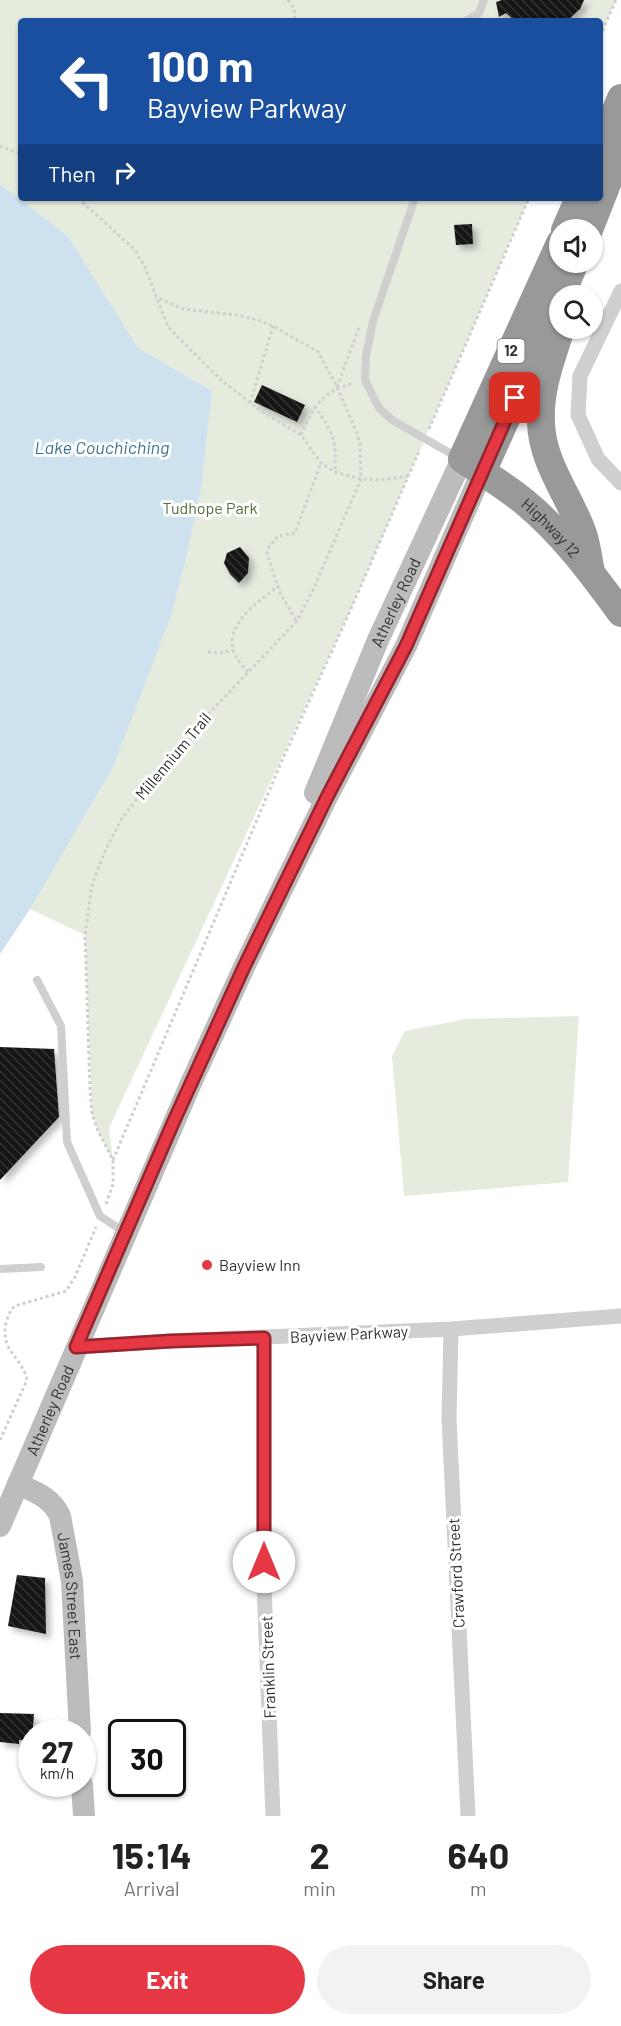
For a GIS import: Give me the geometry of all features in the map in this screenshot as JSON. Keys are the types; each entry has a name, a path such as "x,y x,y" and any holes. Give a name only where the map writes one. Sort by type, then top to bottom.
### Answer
{"highway":[{"path":"603,142 621,98"},
{"path":"603,187 621,148"},
{"path":"590,216 597,201"},
{"name":"Atherley Road","path":"472,466 549,271"},
{"name":"Atherley Road","path":"472,466 549,318"},
{"path":"558,339 543,388 540,424 550,461 584,533 591,572"},
{"name":"Highway 12","path":"472,466 527,504 546,522 591,572 621,613"}],"main road":[{"name":"Atherley Road","path":"0,1526 125,1233 244,967 327,797 406,646 472,466"},
{"name":"James Street East","path":"18,1484 44,1496 56,1507 65,1538 72,1581 79,1719"},
{"path":"83,1797 84,1816"}],"street":[{"path":"621,291 580,376 578,415 598,459 621,483"},
{"name":"Bayview Parkway","path":"76,1347 451,1329 621,1316"},
{"name":"Crawford Street","path":"451,1329 449,1419 468,1816"},
{"name":"Franklin Street","path":"264,1338 264,1586 273,1816"}],"lane":[{"path":"481,17 484,0"},
{"path":"414,201 373,321 366,356 365,380 372,398 392,420 472,466"},
{"path":"37,980 61,1026 67,1142 100,1216 125,1233"},
{"path":"0,1269 41,1267"}],"path":[{"path":"288,0 294,8 295,18"},
{"path":"603,29 616,0"},
{"path":"0,146 18,153"},
{"path":"81,201 135,250 145,267 168,327 221,380 250,404 301,435 321,463 335,472 361,479 380,480 408,476"},
{"path":"0,1440 27,1380 19,1362 6,1349 4,1330 11,1310 15,1306 66,1291 75,1277 113,1184 113,1160 281,763 528,201"},
{"name":"Millennium Trail","path":"113,1160 92,1114 85,935 92,885 104,853 121,820 139,796 161,774 209,713 297,621 313,590 361,479 360,444 357,433 337,387 318,352 273,326 236,315 183,309 156,297"},
{"path":"250,404 273,326"},
{"path":"301,435 314,406 337,387 365,380"},
{"path":"314,406 334,436 335,472"},
{"path":"297,621 278,586 267,553 278,536 295,533 321,463"},
{"path":"248,672 235,656 234,632 240,620 278,586"},
{"path":"208,652 221,653 233,650"}],"green space":[{"name":"Tudhope Park","path":"0,0 616,0 603,29 603,18 18,18 18,198 0,184"},
{"name":"Tudhope Park","path":"22,201 528,201 347,618 109,1128 113,1160 92,1114 85,935 30,909 46,549 67,235"},
{"path":"579,1016 568,1182 404,1196 392,1056 405,1031 466,1019"}],"water":[{"name":"Lake Couchiching","path":"0,184 18,198 18,201 22,201 67,235 138,348 212,391 201,489 171,616 113,767 30,909 0,954"}],"building":[{"path":"502,0 584,0 580,9 570,18 512,18 506,13 499,17 496,2"},
{"path":"472,224 473,244 456,245 454,225"},
{"path":"262,385 305,405 297,422 254,402"},
{"path":"240,547 249,558 248,573 239,583 224,563 227,553"},
{"path":"0,1047 54,1049 59,1117 0,1180"},
{"path":"17,1575 45,1578 46,1634 8,1626"},
{"path":"0,1713 34,1714 34,1719 18,1719 18,1744 0,1742"}],"place":[{"name":"Bayview Inn","path":"207,1265"}],"route":[{"path":"264,1562 264,1338 76,1347 173,1123 244,967 327,797 406,646 515,398"}]}
